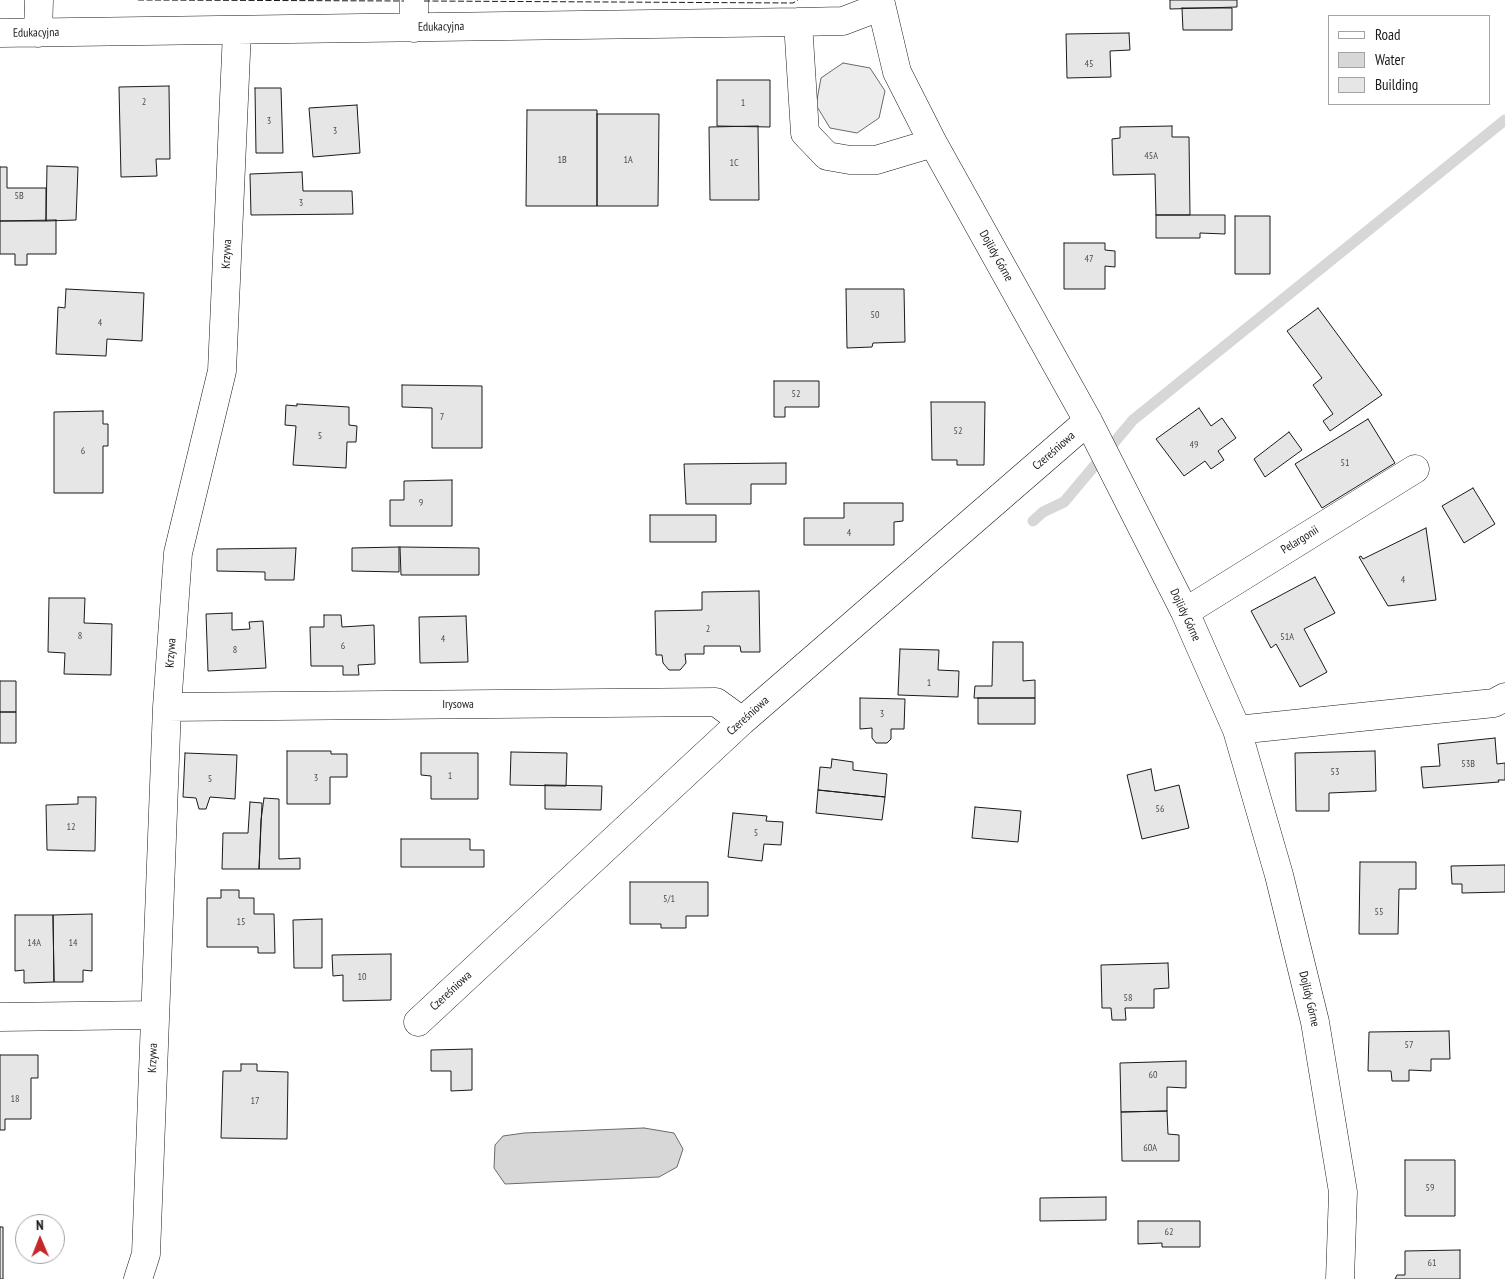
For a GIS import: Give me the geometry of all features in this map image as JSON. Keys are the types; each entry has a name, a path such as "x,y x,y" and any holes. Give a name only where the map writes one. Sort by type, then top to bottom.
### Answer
{"street":[{"path":"38,33 39,0"},
{"path":"414,0 414,28"},
{"name":"Edukacyjna","path":"0,33 843,21 880,4"},
{"name":"Dojlidy Górne","path":"880,4 897,72 933,143 1088,421 1185,612 1237,730 1279,875 1315,1022 1343,1192 1340,1279"},
{"path":"798,22 805,134 827,156 850,160 876,160 933,143"},
{"name":"Krzywa","path":"138,1279 146,1254 167,707 178,553 222,371 237,31"},
{"name":"Czereśniowa","path":"418,1022 742,721 1088,421"},
{"name":"Pelargonii","path":"1185,612 1415,468"},
{"path":"1237,730 1494,703 1505,697"},
{"name":"Irysowa","path":"167,707 716,702 742,721"},
{"path":"0,1017 154,1015"}],"shaded area":[{"path":"843,63 870,68 885,91 879,118 857,133 830,128 816,105 821,78"}],"water":[{"path":"644,1128 674,1133 683,1149 677,1167 659,1177 505,1184 494,1168 495,1145 503,1136 524,1133"}],"building":[{"path":"1170,0 1237,0 1237,7 1170,9"},
{"path":"1182,8 1232,8 1232,30 1183,30"},
{"path":"1129,33 1130,50 1110,51 1111,77 1067,78 1066,34"},
{"path":"717,80 770,80 770,127 717,126"},
{"path":"169,86 170,159 156,159 157,176 121,177 119,87"},
{"path":"255,88 281,88 283,153 256,153"},
{"path":"357,105 360,153 313,157 309,108"},
{"path":"527,110 597,110 597,206 526,206"},
{"path":"597,114 659,114 658,206 597,206"},
{"path":"758,126 759,200 710,200 709,127"},
{"path":"1172,126 1172,137 1189,137 1190,215 1156,215 1155,174 1113,175 1112,139 1120,138 1120,127"},
{"path":"47,166 78,167 76,220 46,221"},
{"path":"0,167 7,167 7,188 46,188 46,221 0,221"},
{"path":"302,172 303,191 352,191 353,214 251,215 250,174"},
{"path":"1156,215 1225,215 1225,234 1200,233 1200,238 1156,238"},
{"path":"1235,216 1270,216 1270,274 1235,274"},
{"path":"56,220 56,254 27,254 27,265 15,265 15,254 0,254 0,221"},
{"path":"1064,243 1105,243 1105,250 1115,251 1115,267 1105,266 1105,289 1064,289"},
{"path":"66,289 144,293 142,341 107,339 106,356 56,354 58,307 65,308"},
{"path":"846,289 904,289 905,342 873,343 872,347 847,348"},
{"path":"1318,308 1382,395 1330,431 1323,421 1333,414 1313,385 1322,378 1287,331"},
{"path":"774,381 819,381 819,407 785,407 785,417 774,417"},
{"path":"402,385 482,386 482,448 432,448 432,408 402,407"},
{"path":"931,402 985,402 984,465 957,465 957,460 932,460"},
{"path":"297,404 349,407 349,425 357,426 356,442 347,442 346,468 293,465 296,426 285,425 286,405 297,406"},
{"path":"1199,408 1211,426 1222,418 1236,438 1218,451 1224,460 1211,469 1205,461 1184,476 1156,439"},
{"path":"103,411 103,424 108,424 108,446 103,446 103,493 54,493 54,412"},
{"path":"1368,419 1395,463 1322,508 1295,464"},
{"path":"1289,432 1302,450 1265,477 1254,459"},
{"path":"786,463 786,484 751,484 751,504 686,504 684,464"},
{"path":"452,480 452,526 390,526 390,500 404,500 404,481"},
{"path":"1473,488 1495,524 1464,543 1442,506"},
{"path":"844,503 903,503 903,521 894,522 894,545 804,545 804,518 844,518"},
{"path":"650,515 716,515 716,542 650,542"},
{"path":"1426,528 1436,600 1388,606 1359,557 1361,556 1363,559"},
{"path":"399,547 399,572 352,571 352,548"},
{"path":"400,547 479,548 479,575 401,575"},
{"path":"296,548 294,580 265,580 265,572 217,571 217,549"},
{"path":"1315,577 1335,613 1304,629 1327,672 1300,687 1276,644 1271,648 1251,611"},
{"path":"759,591 760,652 741,652 740,646 704,646 704,654 685,654 686,663 680,670 669,670 663,663 662,655 656,655 655,611 702,610 702,592"},
{"path":"49,598 85,598 84,623 112,624 111,675 64,674 65,653 48,652"},
{"path":"232,613 232,630 250,629 249,622 263,621 266,668 208,671 206,614"},
{"path":"324,615 341,615 342,627 374,625 375,664 358,665 359,675 343,675 343,666 311,666 310,627 324,627"},
{"path":"466,616 468,662 420,663 419,617"},
{"path":"993,642 1023,642 1023,681 1035,680 1035,698 974,698 975,686 992,686"},
{"path":"900,649 939,650 938,670 959,671 958,697 898,695"},
{"path":"0,681 16,681 16,712 0,712"},
{"path":"860,698 905,699 904,729 891,729 891,739 887,743 876,743 872,738 872,728 860,729"},
{"path":"978,698 1035,698 1035,724 978,724"},
{"path":"0,712 16,712 16,743 0,743"},
{"path":"1495,738 1497,764 1505,763 1505,780 1423,788 1421,767 1440,766 1438,744"},
{"path":"287,751 331,751 331,754 347,754 347,777 330,777 330,804 287,804"},
{"path":"1375,751 1376,791 1329,793 1329,811 1296,811 1295,753"},
{"path":"511,752 567,753 566,786 510,785"},
{"path":"185,753 237,755 235,799 210,797 206,809 199,809 196,798 183,797"},
{"path":"421,753 478,753 478,799 431,799 431,776 421,775"},
{"path":"832,759 853,762 853,770 887,774 885,797 818,790 820,767 831,768"},
{"path":"1151,769 1155,791 1179,785 1189,828 1142,839 1127,775"},
{"path":"545,785 602,786 601,810 545,809"},
{"path":"818,790 885,797 882,820 816,813"},
{"path":"78,797 96,797 95,851 47,850 46,805 78,804"},
{"path":"264,798 279,799 279,859 300,858 300,869 259,869"},
{"path":"250,802 262,803 259,869 222,869 223,833 248,833"},
{"path":"975,807 1021,811 1018,842 972,838"},
{"path":"733,813 767,816 766,821 783,822 781,845 764,844 762,861 728,857"},
{"path":"401,839 470,839 470,850 484,850 484,867 401,867"},
{"path":"1360,862 1416,862 1416,889 1399,889 1398,934 1359,934"},
{"path":"1505,865 1505,892 1462,893 1462,884 1452,884 1451,866"},
{"path":"630,882 708,882 708,916 686,916 686,928 661,928 661,924 630,924"},
{"path":"221,890 239,890 239,898 254,898 254,914 274,914 275,953 258,953 258,947 207,947 207,898 221,898"},
{"path":"92,914 92,971 83,970 83,982 54,982 53,915"},
{"path":"15,915 53,915 54,982 24,983 24,970 15,971"},
{"path":"322,919 322,968 294,968 293,920"},
{"path":"391,954 391,1000 343,1001 343,975 333,976 332,955"},
{"path":"1168,963 1169,988 1154,989 1154,1008 1125,1008 1126,1020 1112,1020 1111,1008 1102,1008 1101,965"},
{"path":"1449,1031 1450,1059 1431,1059 1431,1071 1409,1070 1409,1081 1392,1081 1391,1071 1368,1071 1369,1032"},
{"path":"472,1049 472,1090 451,1091 451,1071 431,1071 431,1050"},
{"path":"0,1055 38,1055 38,1078 31,1078 31,1119 5,1119 5,1130 0,1130"},
{"path":"1186,1061 1186,1088 1167,1087 1167,1111 1121,1112 1120,1063"},
{"path":"241,1064 257,1064 257,1071 288,1072 287,1139 221,1138 223,1071 241,1071"},
{"path":"1167,1111 1168,1134 1179,1135 1179,1161 1122,1161 1121,1112"},
{"path":"1405,1160 1455,1160 1455,1216 1405,1216"},
{"path":"1106,1197 1106,1220 1040,1221 1040,1198"},
{"path":"1138,1221 1200,1221 1200,1247 1162,1247 1162,1243 1138,1244"},
{"path":"0,1227 3,1227 3,1279 0,1279"},
{"path":"1460,1250 1460,1279 1395,1279 1397,1275 1405,1275 1405,1251"}],"waterway":[{"path":"1033,521 1043,512 1064,502 1133,420 1505,120"}],"fence":[{"path":"138,0 404,1"},
{"path":"424,1 793,3 798,0"}]}
